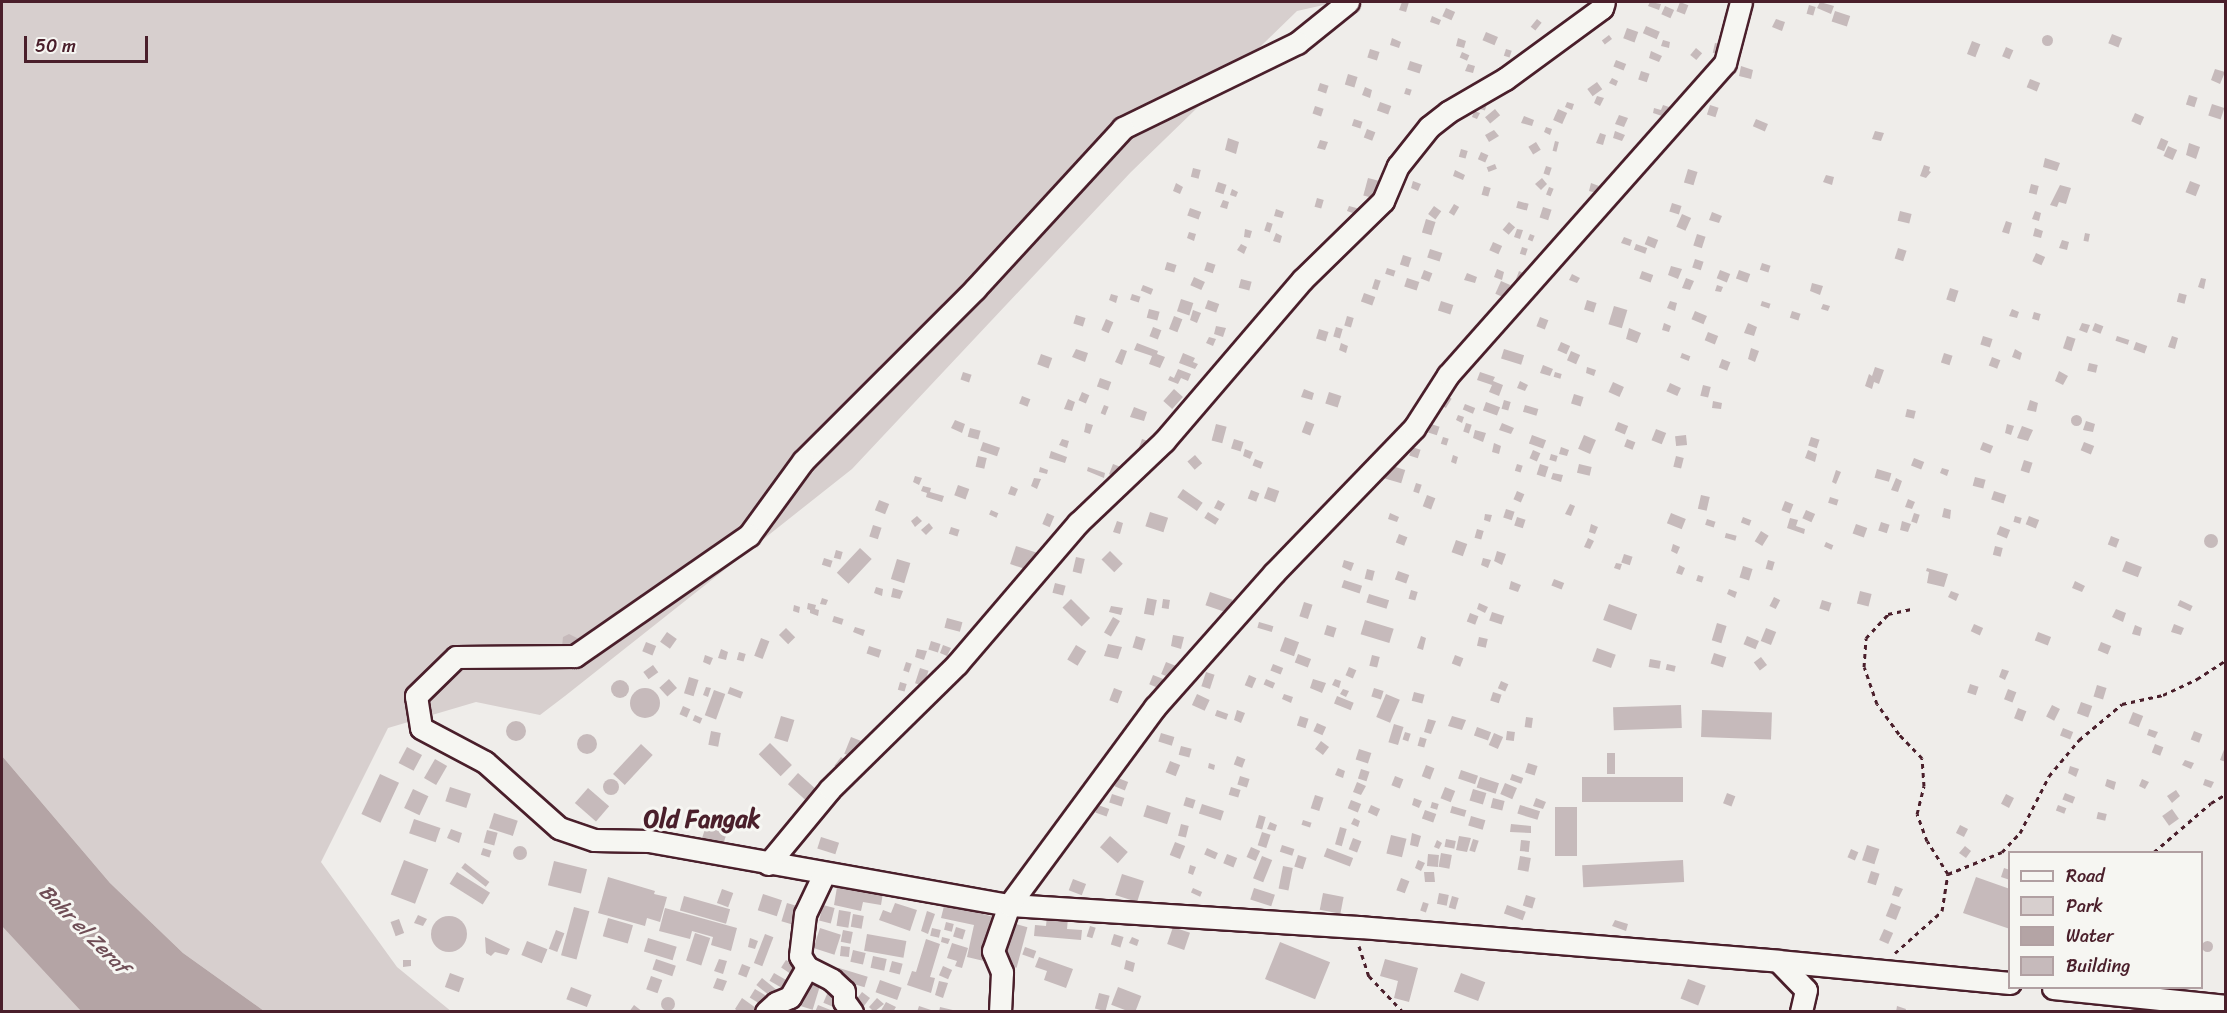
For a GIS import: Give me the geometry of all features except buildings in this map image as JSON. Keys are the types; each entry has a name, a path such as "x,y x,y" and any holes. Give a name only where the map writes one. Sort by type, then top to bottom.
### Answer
{"street":[{"path":"1348,2 1297,43 1123,128 975,289 803,461 749,536 575,656 456,657 416,696 422,728 485,762 559,828 594,840 649,841 824,874 1010,905 1359,927 1778,961 2008,983"},
{"path":"768,864 830,789 957,664 1078,523 1164,441 1302,280 1383,201 1398,166 1429,127 1448,112 1505,79 1602,8 1604,2"},
{"path":"1000,1011 1002,972 993,951 1010,905 1155,707 1274,573 1414,428 1448,375 1725,63 1741,2"},
{"path":"824,874 805,914 801,956 807,967 832,980 844,991 844,1001 852,1011"},
{"path":"1778,961 1806,990 1801,1011"},
{"path":"766,1011 776,1003 793,1004 807,967"},
{"path":"2071,989 2226,1006"}],"path":[{"path":"1876,970 1942,911 1948,874 1927,841 1917,814 1924,786 1922,758 1899,734 1877,704 1864,667 1866,638 1888,614 1912,609"},
{"path":"1948,874 2002,852 2020,832 2049,776 2079,740 2122,704 2163,695 2197,679 2226,660"},
{"path":"2155,851 2211,802 2226,794"},
{"path":"1359,927 1359,949 1369,976 1403,1011"}],"green space":[{"path":"2,2 1337,2 1297,11 1131,172 852,469 565,696 540,715 476,702 388,728 321,862 397,967 452,1012 264,1011 183,953 110,883 2,756"},
{"path":"2,847 166,1011 2,1011"}],"water":[{"name":"Bahr el Zeraf","path":"2,756 110,883 183,953 264,1011 81,1011 2,926"}],"district":[{"name":"Old Fangak","path":"702,820"}]}
